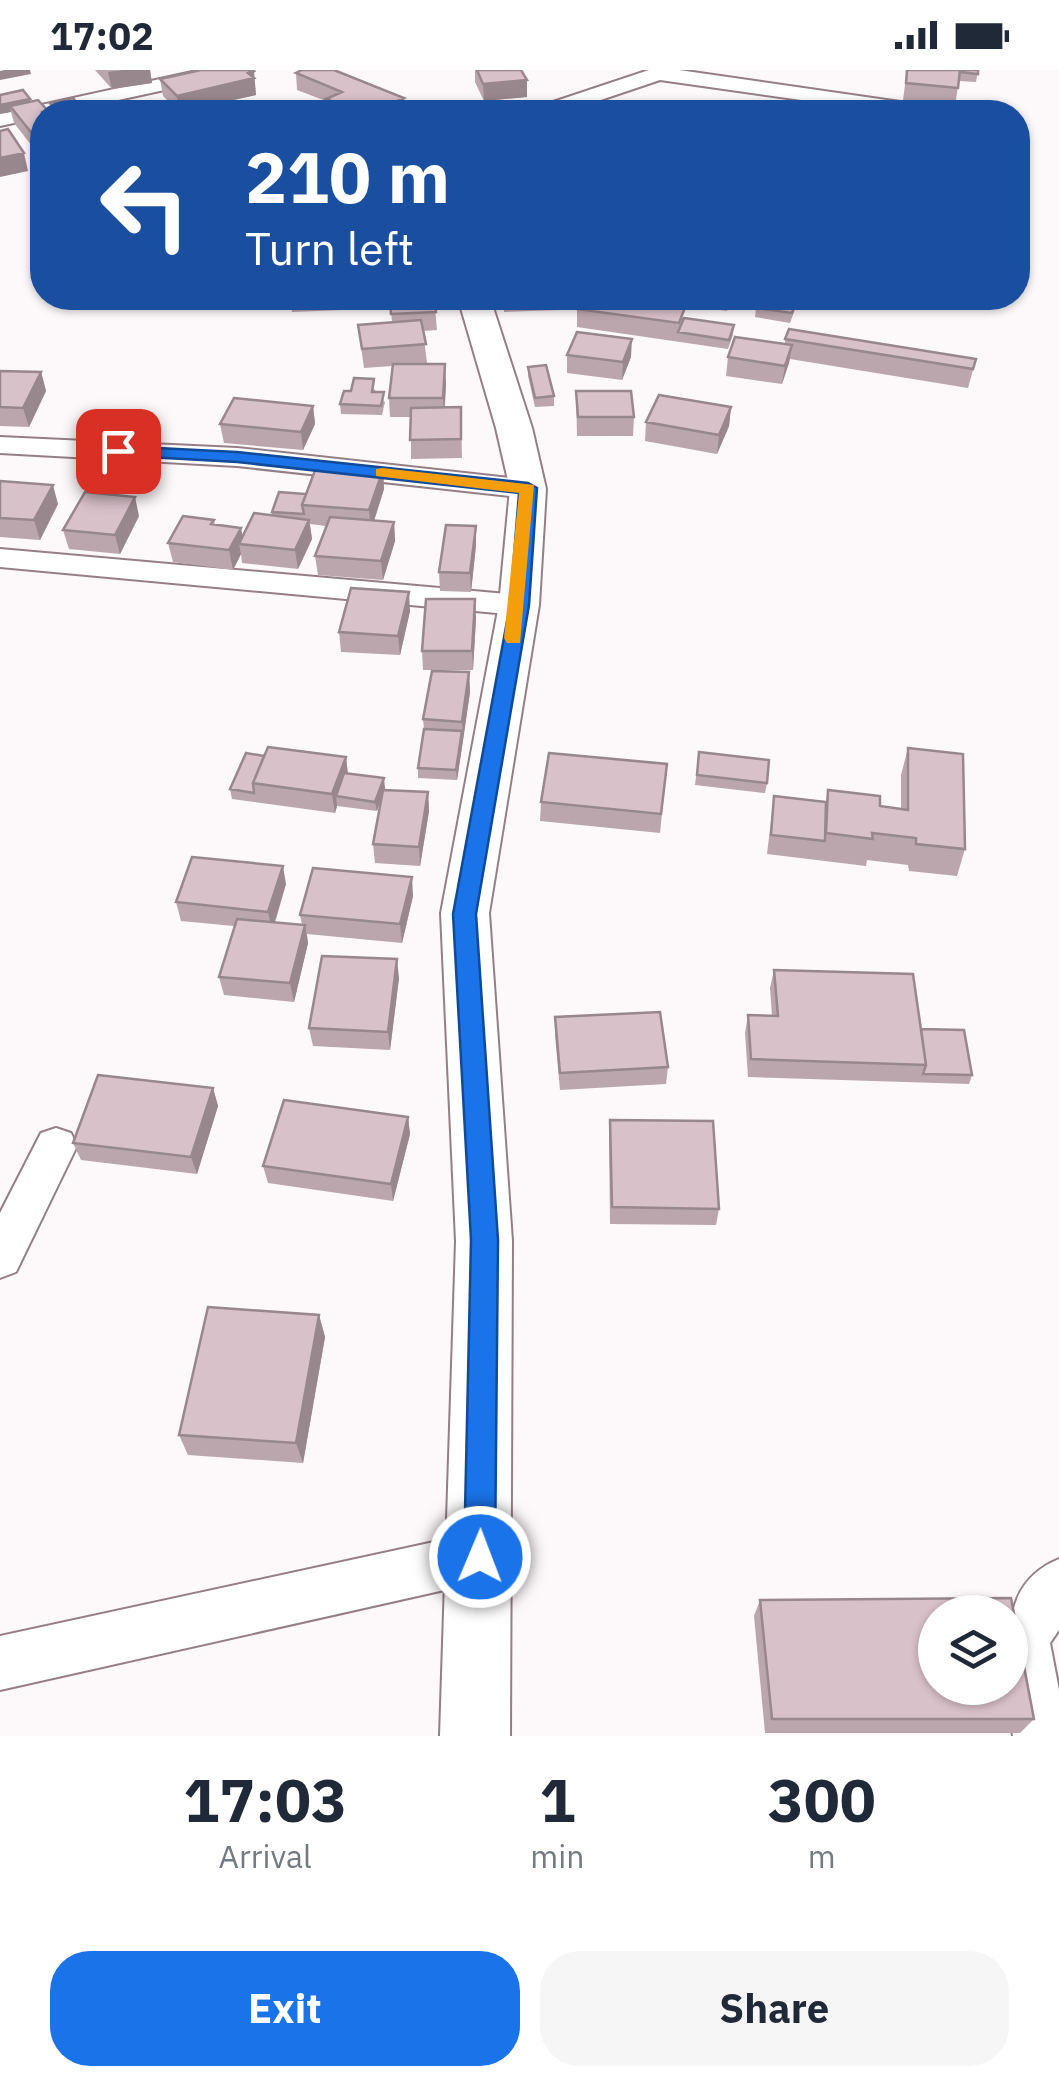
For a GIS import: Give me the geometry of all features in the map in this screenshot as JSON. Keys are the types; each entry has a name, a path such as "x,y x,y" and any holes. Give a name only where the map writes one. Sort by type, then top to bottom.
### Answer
{"street":[{"path":"92,100 230,70"},
{"path":"581,100 664,72 849,100"},
{"path":"0,120 30,113"},
{"path":"475,1736 484,1240 465,914 519,605 528,488 478,310"},
{"path":"0,445 237,457 528,488"},
{"path":"0,558 519,605"},
{"path":"0,1258 56,1146"},
{"path":"0,1662 480,1557"},
{"path":"1040,1736 1023,1637 1059,1585"}],"building":[{"path":"201,70 253,70 248,73 254,78 177,96 160,79"},
{"path":"334,70 404,98 329,100 342,92 296,73"},
{"path":"477,70 521,70 527,80 483,84"},
{"path":"907,70 960,70 958,88 906,83"},
{"path":"23,90 30,99 0,105 0,95"},
{"path":"30,102 30,131 10,106"},
{"path":"8,129 24,153 0,158 0,131"},
{"path":"391,310 436,312 391,314"},
{"path":"584,310 684,310 679,323"},
{"path":"684,318 734,325 729,340 678,332"},
{"path":"421,320 426,344 362,349 358,325"},
{"path":"789,329 976,359 973,369 785,339"},
{"path":"577,332 632,339 623,362 567,355"},
{"path":"735,337 792,345 785,366 728,357"},
{"path":"393,364 445,364 443,398 389,398"},
{"path":"546,365 554,396 535,398 528,367"},
{"path":"0,371 41,372 23,408 0,407"},
{"path":"354,378 374,379 372,392 384,392 381,406 340,404 344,391 351,391"},
{"path":"576,391 631,391 634,417 578,417"},
{"path":"659,395 731,407 719,435 646,422"},
{"path":"234,398 313,406 301,432 220,424"},
{"path":"461,407 461,439 410,440 411,408"},
{"path":"317,465 383,470 369,510 302,505"},
{"path":"0,481 53,485 34,520 0,518"},
{"path":"85,492 135,497 115,535 63,530"},
{"path":"279,492 306,494 304,514 272,512"},
{"path":"254,513 309,520 295,550 239,544"},
{"path":"183,516 241,528 229,550 168,543"},
{"path":"330,517 394,522 381,561 315,556"},
{"path":"446,525 476,526 470,573 439,572"},
{"path":"351,588 409,592 398,636 339,632"},
{"path":"426,599 475,599 472,651 422,651"},
{"path":"432,671 469,672 462,722 423,719"},
{"path":"424,729 462,731 456,770 418,768"},
{"path":"268,747 346,757 332,794 253,783"},
{"path":"908,748 963,754 965,849 916,844 916,838 872,833 873,839 826,833 828,790 880,796 880,806 908,810"},
{"path":"699,752 769,760 767,783 697,775"},
{"path":"246,753 264,756 253,783 254,793 230,789"},
{"path":"549,753 667,764 661,814 541,802"},
{"path":"344,773 384,778 375,802 336,796"},
{"path":"383,790 428,792 419,847 373,844"},
{"path":"774,796 826,802 825,841 771,835"},
{"path":"192,857 283,866 268,912 176,902"},
{"path":"313,868 412,877 400,924 300,915"},
{"path":"237,919 305,925 290,983 219,977"},
{"path":"322,956 397,959 388,1032 309,1028"},
{"path":"774,970 913,974 926,1065 751,1059 748,1015 778,1016"},
{"path":"660,1012 668,1067 560,1073 555,1017"},
{"path":"921,1029 964,1030 972,1075 923,1074 926,1065"},
{"path":"98,1075 213,1088 191,1157 73,1143"},
{"path":"284,1100 408,1117 391,1184 263,1166"},
{"path":"610,1120 713,1121 719,1209 612,1207"},
{"path":"208,1307 319,1315 296,1443 179,1435"},
{"path":"918,1599 918,1705 1028,1705 1028,1687 1034,1719 772,1719 760,1600"}],"slow traffic":[{"path":"382,473 528,488 513,638"}],"route":[{"path":"118,451 237,457 528,488 519,605 465,914 484,1240 480,1557"}]}
